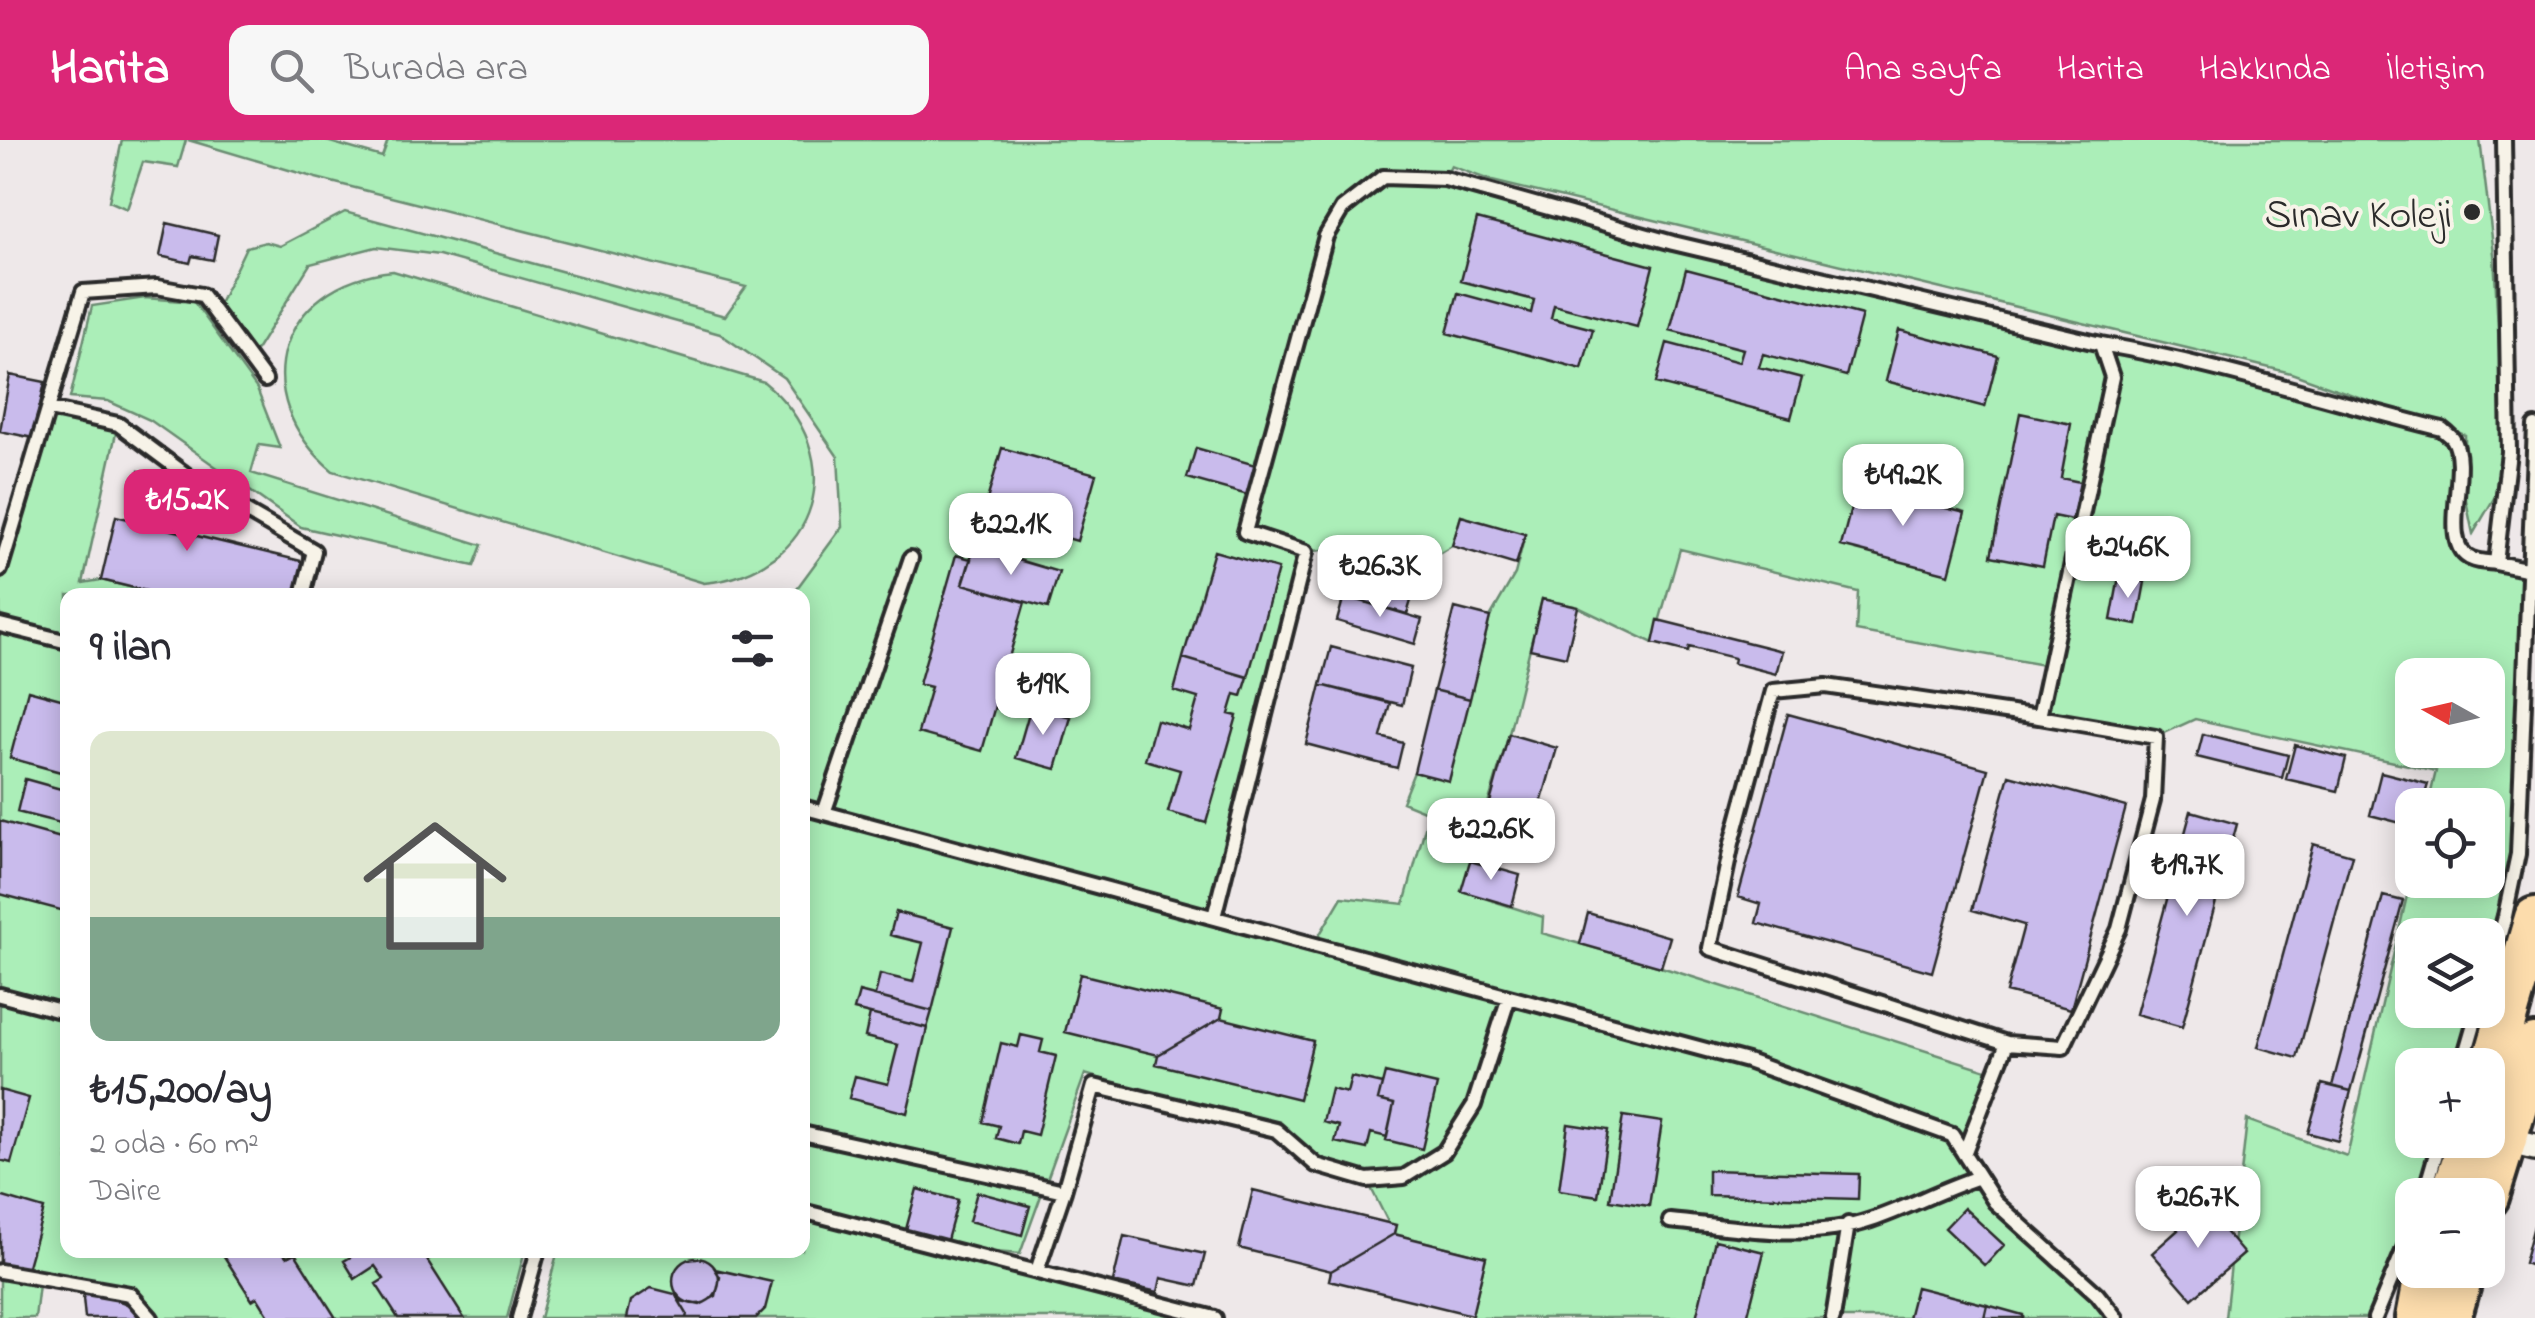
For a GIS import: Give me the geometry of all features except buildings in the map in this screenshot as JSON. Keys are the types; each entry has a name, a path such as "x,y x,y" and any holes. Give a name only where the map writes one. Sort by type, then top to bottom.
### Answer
{"main road":[{"path":"2498,1048 2535,918"},
{"path":"2505,1139 2535,1045"},
{"path":"2469,1178 2488,1158"},
{"path":"2406,1318 2446,1290"},
{"path":"2416,1318 2446,1290"}],"lane":[{"path":"2496,562 2509,452 2504,140"},
{"path":"1214,917 1306,552 1245,532 1326,236 1342,210 1383,177 1445,179 1674,243 2101,344 2182,358 2442,429 2453,439 2458,452 2456,536 2460,550 2472,559 2532,570"},
{"path":"0,570 83,292 157,287 202,295 265,380"},
{"path":"2038,718 2112,377 2101,344"},
{"path":"49,410 118,424 197,482 314,550 306,588"},
{"path":"2504,918 2518,854 2535,426"},
{"path":"824,813 911,558"},
{"path":"0,625 60,640"},
{"path":"1826,686 2038,718 2156,737 2153,800 2119,930 2063,1046 2008,1043 1710,948 1732,843 1773,690 1826,686"},
{"path":"810,809 1747,1062 1952,1135 1995,1202 2096,1294 2116,1318"},
{"path":"0,995 60,1011"},
{"path":"1037,1271 1094,1086 1276,1130 1316,1164 1367,1180 1404,1177 1444,1152 1474,1105 1509,997"},
{"path":"1964,1154 2008,1043"},
{"path":"810,1135 1064,1192"},
{"path":"1670,1221 1795,1232 1868,1221 1937,1190 1979,1177"},
{"path":"810,1213 1215,1318"},
{"path":"1833,1318 1848,1224"},
{"path":"519,1318 536,1258"},
{"path":"2374,1318 2395,1269"},
{"path":"0,1271 130,1294 150,1318"}],"green space":[{"path":"122,140 186,140 178,167 143,162 127,209 109,201"},
{"path":"188,140 323,140 382,157 388,140 2480,140 2494,254 2506,478 2473,534 2466,500 2465,435 2291,373 1492,181 1451,166 1445,178 1673,243 2182,358 2453,439 2460,550 2530,570 2518,854 2502,918 2402,918 2406,898 2505,898 2505,788 2432,788 2436,771 2422,768 2505,768 2505,658 2395,658 2395,762 2195,719 2156,737 2039,717 2049,666 1856,631 1858,592 1680,549 1653,643 1578,607 1542,599 1509,734 1462,891 1543,917 1542,933 1996,1073 1964,1154 1995,1202 2116,1318 1471,1318 1486,1257 1394,1234 1367,1180 1316,1165 1276,1130 1085,1074 1020,1254 956,1249 810,1210 810,588 797,588 842,527 838,457 784,378 720,334 439,255 376,247 310,264 255,352 219,304 246,247 266,242 280,246 345,212 725,316 746,287 316,178","holes":["1461,516 1525,535 1515,574 1490,617 1449,780 1414,772 1402,802 1429,813 1404,904 1342,897 1314,944 1214,917 1306,552 1358,546 1422,564 1452,546"]},
{"path":"393,271 764,382 792,411 808,443 815,475 811,506 797,534 775,557 744,574 704,583 333,471 305,442 289,410 282,378 286,348 300,320 322,297 353,280"},
{"path":"145,298 194,302 257,389 280,448 259,445 251,473 482,545 474,566 301,527 150,420 108,401 70,398 92,306"},
{"path":"49,409 118,424 83,583 101,580 134,588 60,588 60,1010 0,995 0,570"},
{"path":"2395,948 2395,1028 2473,1028 2467,1048 2395,1048 2395,1158 2435,1158 2429,1178 2395,1178 2395,1270 2375,1318 2225,1318 2247,1120 2347,1156"},
{"path":"0,997 60,1015 60,1258 523,1258 507,1318 151,1318 130,1294 40,1276 35,1318 0,1318"},
{"path":"810,1221 1205,1318 540,1318 556,1258 810,1258"}],"place":[{"name":"Sınav Koleji","path":"2472,212"}]}
